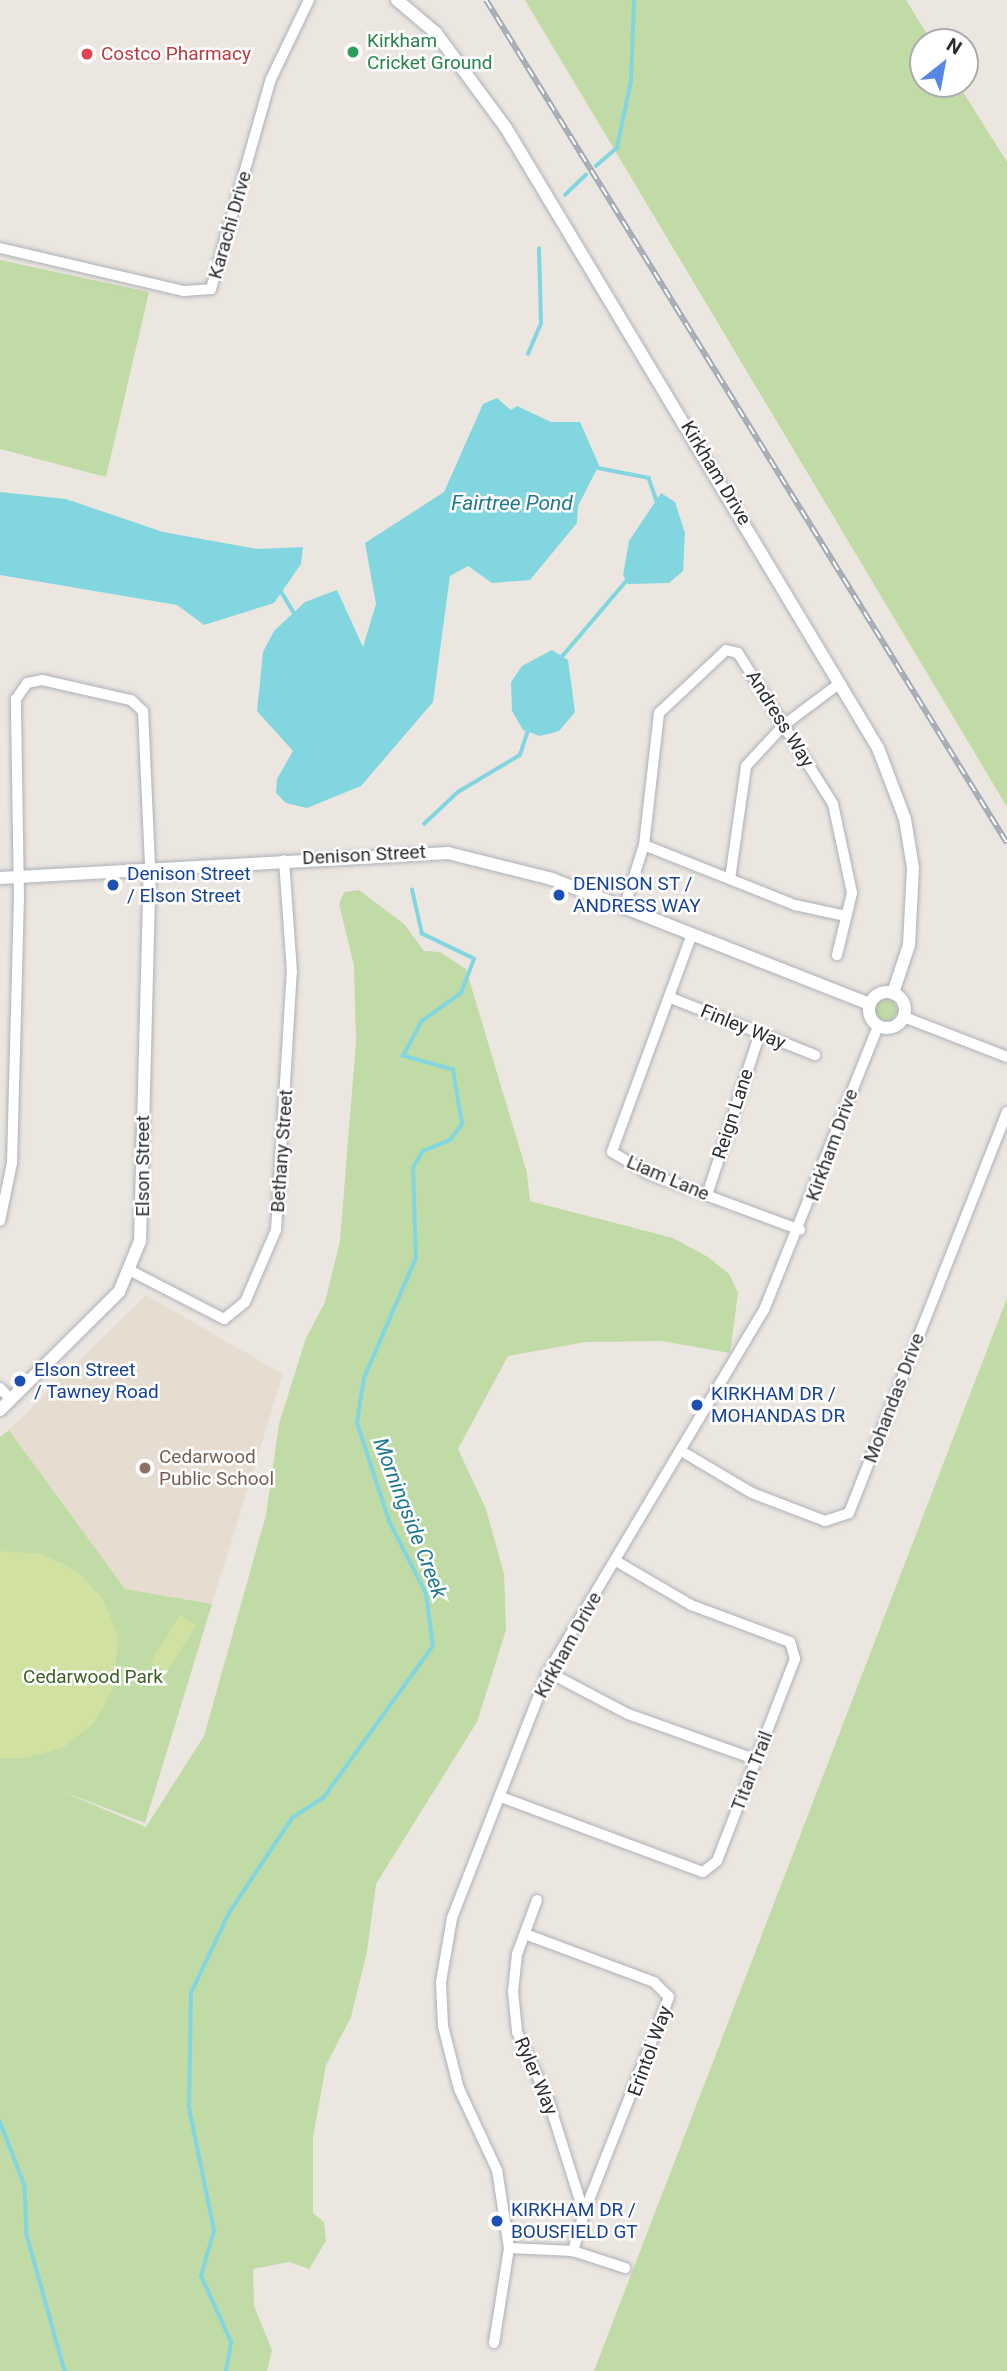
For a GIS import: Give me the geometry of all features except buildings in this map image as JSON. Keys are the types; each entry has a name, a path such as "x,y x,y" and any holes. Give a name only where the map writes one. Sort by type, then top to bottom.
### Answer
{"street":[{"name":"Karachi Drive","path":"0,248 184,291 211,289 267,92 309,0"},
{"name":"Kirkham Drive","path":"397,0 436,33 506,128 840,682 889,771 910,843 911,932 893,993"},
{"name":"Andress Way","path":"624,908 644,845 659,713 718,653 738,653 833,804 849,862 846,916 837,956"},
{"path":"0,1221 12,1163 19,877 16,699 34,679 131,700 143,711 149,868"},
{"path":"730,879 746,766 784,725 840,682"},
{"path":"644,845 795,905 846,916"},
{"name":"Denison Street","path":"0,878 284,860 448,853 516,867 869,1004"},
{"name":"Bethany Street","path":"131,1271 225,1319 245,1302 276,1230 292,972 284,860"},
{"name":"Elson Street","path":"0,1410 94,1320 131,1271 144,1219 149,868"},
{"path":"671,998 692,934"},
{"path":"881,992 893,993 905,1005 904,1017 890,1028 878,1027 869,1004 881,992"},
{"name":"Finley Way","path":"671,998 815,1055"},
{"name":"Liam Lane","path":"671,998 612,1152 707,1195 800,1230"},
{"path":"904,1017 1007,1057"},
{"name":"Kirkham Drive","path":"494,2343 509,2248 497,2170 456,2077 441,1982 452,1917 548,1672 683,1452 764,1310 800,1230 878,1027"},
{"name":"Reign Lane","path":"707,1195 760,1033"},
{"name":"Mohandas Drive","path":"683,1452 752,1493 824,1521 849,1513 1007,1112"},
{"path":"0,1388 11,1400"},
{"name":"Titan Trail","path":"501,1797 703,1872 717,1861 795,1659 790,1642 691,1605 616,1561"},
{"path":"548,1672 628,1714 757,1760"},
{"name":"Ryler Way","path":"537,1900 525,1934 513,1991 517,2032 548,2099 584,2213"},
{"name":"Erintol Way","path":"525,1934 654,1982 669,1997 584,2213"},
{"path":"573,2251 584,2213"},
{"path":"509,2248 573,2251 625,2268"}],"shaded area":[{"name":"Cedarwood Public School","path":"146,1295 283,1374 212,1604 125,1589 9,1430"}],"green space":[{"path":"525,0 906,0 923,28 909,28 909,98 967,98 1007,162 1007,807"},
{"path":"0,260 149,292 106,477 0,449"},
{"name":"Cedarwood Park","path":"359,890 404,924 424,951 440,952 466,969 527,1173 530,1201 673,1238 708,1257 729,1274 738,1293 730,1353 662,1341 586,1342 508,1356 458,1449 486,1509 504,1574 506,1630 477,1722 376,1884 367,1952 351,2017 326,2065 313,2137 313,2213 324,2222 326,2241 309,2269 290,2262 253,2269 254,2306 272,2350 267,2371 0,2371 0,1437 9,1430 125,1589 212,1604 145,1823 61,1791 146,1827 204,1736 266,1515 279,1424 306,1338 325,1302 340,1241 356,1041 354,966 339,904 344,892"},
{"path":"886,999 894,1002 897,1010 894,1018 886,1021 878,1018 875,1010 878,1002"},
{"path":"1007,1298 1007,2371 594,2371"},
{"name":"Cedarwood Park","path":"0,1551 42,1554 77,1571 104,1600 118,1637 113,1689 94,1723 64,1747 26,1758 0,1758"},
{"path":"180,1615 196,1625 166,1673 150,1662"}],"water":[{"name":"Fairtree Pond","path":"497,398 511,410 517,406 551,422 580,422 599,465 578,506 577,523 530,580 492,583 468,566 450,576 433,702 361,786 307,808 286,803 276,793 277,779 293,751 257,711 263,652 274,631 305,602 337,590 363,647 376,604 365,543 444,492 483,404"},
{"path":"0,492 66,499 163,532 257,549 303,547 301,564 274,603 204,625 177,605 0,575"},
{"path":"661,493 675,502 685,533 683,571 669,583 628,584 623,575 629,541"},
{"path":"552,650 568,660 575,712 559,731 540,736 523,730 512,711 511,682 522,666"}],"waterway":[{"name":"Morningside Creek","path":"596,166 617,148 631,81 634,0"},
{"name":"Morningside Creek","path":"565,195 586,175"},
{"name":"Morningside Creek","path":"528,354 541,324 539,249"},
{"name":"Morningside Creek","path":"593,467 649,478 657,501"},
{"name":"Morningside Creek","path":"560,659 629,578"},
{"path":"281,591 297,618"},
{"name":"Morningside Creek","path":"424,824 458,792 520,755 528,730"},
{"name":"Morningside Creek","path":"226,2371 231,2342 201,2276 214,2231 189,2108 191,1993 229,1913 292,1818 324,1797 433,1646 426,1594 389,1521 357,1423 364,1378 416,1258 413,1168 423,1151 450,1140 462,1124 453,1070 403,1056 422,1021 461,993 474,959 422,934 412,890"},
{"path":"0,2121 25,2186 27,2235 65,2371"}],"railway":[{"path":"486,0 1007,843"}],"place":[{"name":"Kirkham Cricket Ground","path":"353,52"},
{"name":"Costco Pharmacy","path":"87,54"},
{"name":"Denison Street / Elson Street","path":"113,885"},
{"name":"DENISON ST / ANDRESS WAY","path":"559,895"},
{"name":"Elson Street / Tawney Road","path":"20,1381"},
{"name":"KIRKHAM DR / MOHANDAS DR","path":"697,1405"},
{"name":"Cedarwood Public School","path":"145,1468"},
{"name":"KIRKHAM DR / BOUSFIELD GT","path":"497,2221"}]}
